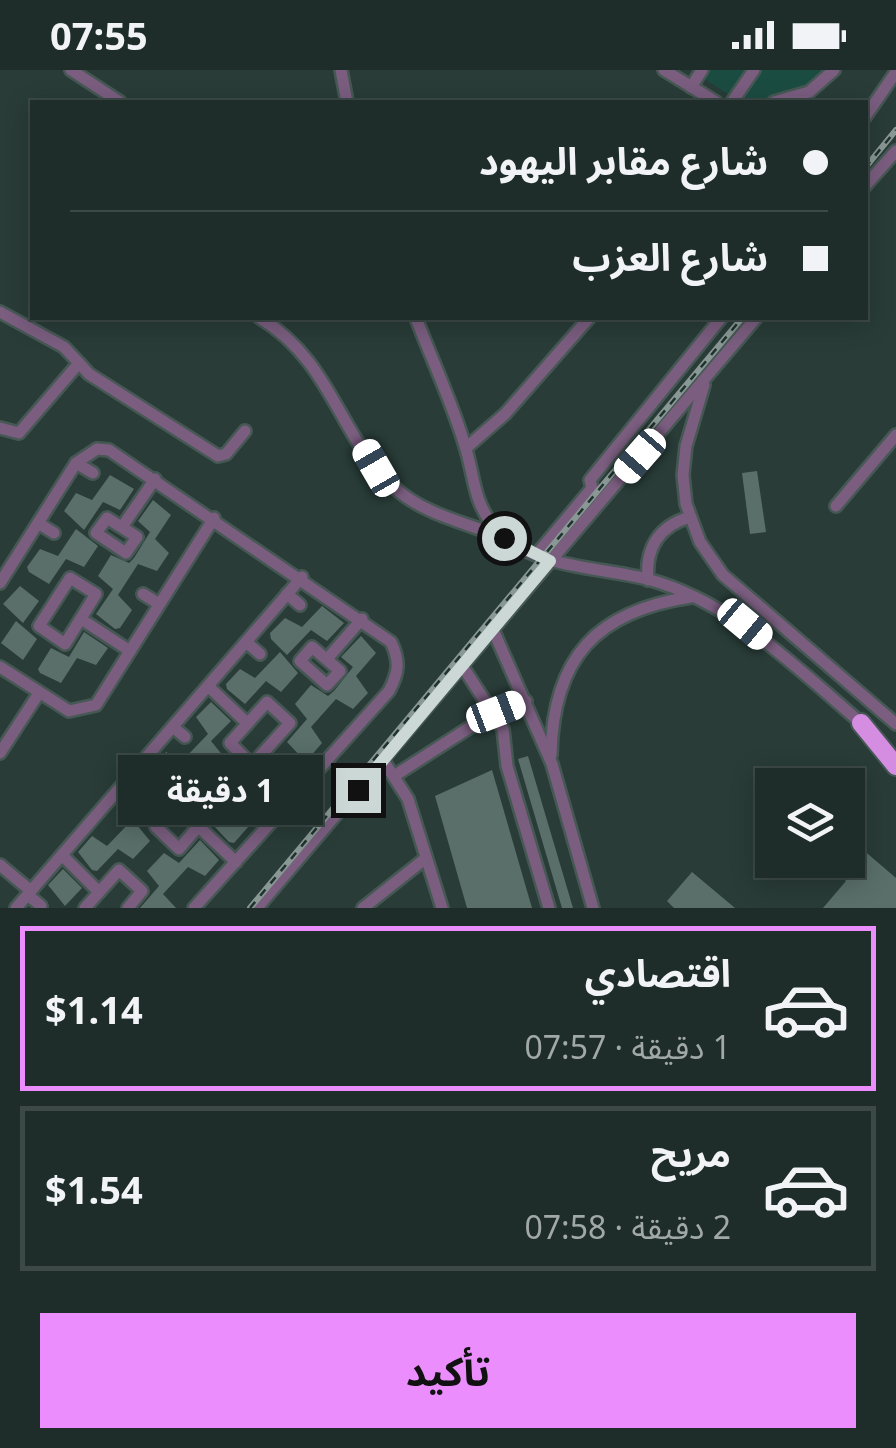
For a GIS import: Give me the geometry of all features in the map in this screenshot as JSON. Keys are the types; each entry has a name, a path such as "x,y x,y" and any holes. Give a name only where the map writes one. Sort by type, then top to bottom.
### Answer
{"highway":[{"path":"861,723 896,766"}],"street":[{"path":"71,70 117,100"},
{"path":"341,70 346,100"},
{"path":"664,70 713,100"},
{"path":"691,87 702,70"},
{"path":"733,100 754,70"},
{"path":"781,100 809,92 834,70"},
{"path":"868,114 896,72"},
{"path":"868,183 896,150"},
{"path":"0,312 64,347 89,374 218,456 226,454 246,431"},
{"path":"263,320 293,341 390,484 415,503 550,561 648,580 745,624 896,753"},
{"path":"417,320 466,448 475,493 504,538"},
{"path":"466,448 505,414 587,320"},
{"path":"537,554 592,488 590,480 718,320"},
{"path":"257,908 754,320"},
{"path":"0,428 19,433 79,363"},
{"path":"707,378 684,460 690,517 700,542 723,575 896,724"},
{"path":"836,506 896,435"},
{"path":"0,583 76,463 97,449 109,450 302,577 392,642 398,658 397,675 389,690 194,908"},
{"path":"76,463 93,474"},
{"path":"122,527 155,478"},
{"path":"648,580 647,566 655,539 676,521 690,517"},
{"path":"0,667 69,711 88,710 96,705 214,518"},
{"path":"38,523 54,534"},
{"path":"16,908 302,577"},
{"path":"70,578 96,594 81,619 65,644 39,627 70,578"},
{"path":"144,594 160,604"},
{"path":"287,594 300,606"},
{"path":"552,764 558,706 586,643 610,620 630,610 692,597"},
{"path":"81,619 130,651"},
{"path":"327,659 362,619"},
{"path":"494,632 552,764 593,908"},
{"path":"246,642 260,654"},
{"path":"464,667 496,712 549,908"},
{"path":"208,686 247,723"},
{"path":"1,750 39,693"},
{"path":"394,776 496,712 526,701"},
{"path":"267,702 290,722 252,764 230,744 247,723 267,702"},
{"path":"173,727 184,738"},
{"path":"383,760 408,799 442,908"},
{"path":"192,787 214,808 199,827 179,849 156,828 192,787"},
{"path":"98,814 108,823"},
{"path":"199,827 236,862"},
{"path":"62,856 99,892"},
{"path":"363,908 426,858"},
{"path":"0,865 40,906"},
{"path":"85,908 120,871 142,891 128,908"}],"green space":[{"path":"691,70 835,70 807,100 737,100"}],"building":[{"path":"757,471 766,532 750,534 742,473"},
{"path":"110,475 134,489 120,510 103,502 84,530 64,511 76,493 92,500"},
{"path":"153,500 171,515 155,539 169,553 157,571 138,564 118,595 132,610 120,628 115,629 96,614 113,589 98,576 111,555 129,563 134,558 150,532 138,521"},
{"path":"76,529 98,546 84,567 66,559 49,584 29,572 27,567 40,549 58,556"},
{"path":"20,586 39,601 23,623 3,604"},
{"path":"322,606 344,623 327,641 311,630 287,655 271,639 270,633 285,618 302,627"},
{"path":"16,621 37,639 23,660 1,643"},
{"path":"84,632 108,648 96,665 77,658 61,683 40,673 38,669 51,648 69,657"},
{"path":"361,636 376,653 356,676 368,693 353,709 336,699 311,727 322,743 308,759 303,759 287,742 307,719 295,704 311,685 328,696 334,691 353,667 341,657"},
{"path":"280,652 298,673 281,692 266,681 245,704 227,689 226,684 240,669 255,678"},
{"path":"211,702 231,721 211,741 224,757 207,775 192,765 171,788 166,786 152,768 166,752 182,761 208,734 196,717"},
{"path":"274,756 294,776 279,792 262,783 238,810 249,826 234,843 229,842 213,825 234,802 221,787 238,769 254,779"},
{"path":"528,756 573,908 562,908 518,759"},
{"path":"492,770 532,908 467,908 435,796"},
{"path":"137,785 158,803 137,825 150,841 133,859 118,849 97,871 92,870 78,852 92,836 107,846 134,818 122,801"},
{"path":"200,840 219,860 205,876 188,867 163,894 176,908 140,908 159,886 147,871 164,853 179,863"},
{"path":"865,852 896,878 896,908 823,908 846,881 842,878 865,878"},
{"path":"63,869 82,888 65,906 48,885"},
{"path":"692,872 735,908 674,908 667,901"}],"railway":[{"path":"868,164 896,130"},
{"path":"250,908 740,320"}],"route":[{"path":"358,790 550,561 504,538"}]}
